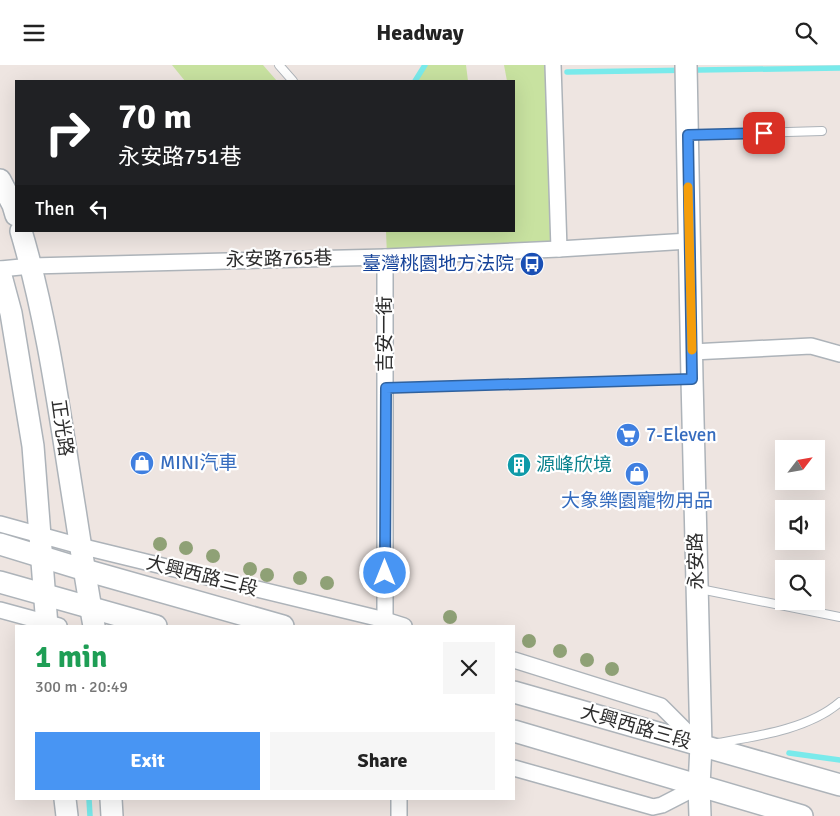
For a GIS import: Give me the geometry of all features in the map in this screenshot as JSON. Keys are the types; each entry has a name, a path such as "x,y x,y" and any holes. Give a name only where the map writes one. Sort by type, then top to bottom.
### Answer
{"street":[{"path":"553,65 559,249"},
{"name":"永安路","path":"686,74 701,746 698,786 700,816"},
{"path":"0,180 15,212"},
{"name":"正光路","path":"21,232 31,266 57,389 92,617"},
{"name":"永安路765巷","path":"0,269 31,266 385,257 689,241"},
{"name":"吉安一街","path":"385,257 385,621"},
{"name":"正光路","path":"0,272 11,313 32,446 44,594 51,625"},
{"path":"692,352 811,346 840,353"},
{"name":"大興西路三段","path":"0,524 84,569 280,625"},
{"name":"大興西路三段","path":"0,544 80,546 400,625"},
{"path":"0,582 44,594 92,617 149,625"},
{"path":"0,610 51,625"},
{"name":"大興西路三段","path":"515,660 661,706 701,746"},
{"name":"大興西路三段","path":"515,692 701,746"},
{"name":"大興西路三段","path":"515,731 802,816"},
{"path":"701,746 840,785"},
{"path":"515,768 653,807 662,805 698,786"},
{"path":"65,800 66,816"},
{"path":"112,800 112,816"},
{"path":"399,800 399,816"}],"lane":[{"path":"280,65 292,80"},
{"path":"688,135 822,131"},
{"path":"386,388 692,379"},
{"path":"697,589 840,617"},
{"path":"701,746 761,735 791,727 829,711 840,702"}],"green space":[{"path":"172,65 263,65 276,80 184,80"},
{"path":"424,65 466,65 468,80 415,80"},
{"path":"504,65 552,65 557,247 387,256 386,232 515,232 515,80 507,80"}],"waterway":[{"path":"416,80 425,65"},
{"path":"567,72 840,68"},
{"path":"789,753 840,760"},
{"path":"89,800 90,816"}],"slow traffic":[{"path":"688,187 692,350"}],"place":[{"name":"臺灣桃園地方法院","path":"532,264"},
{"name":"7-Eleven","path":"628,435"},
{"name":"MINI汽車","path":"142,463"},
{"name":"源峰欣境","path":"519,465"},
{"name":"大象樂園寵物用品","path":"637,474"}],"route":[{"path":"385,573 386,388 692,379 688,135 764,133"}]}
